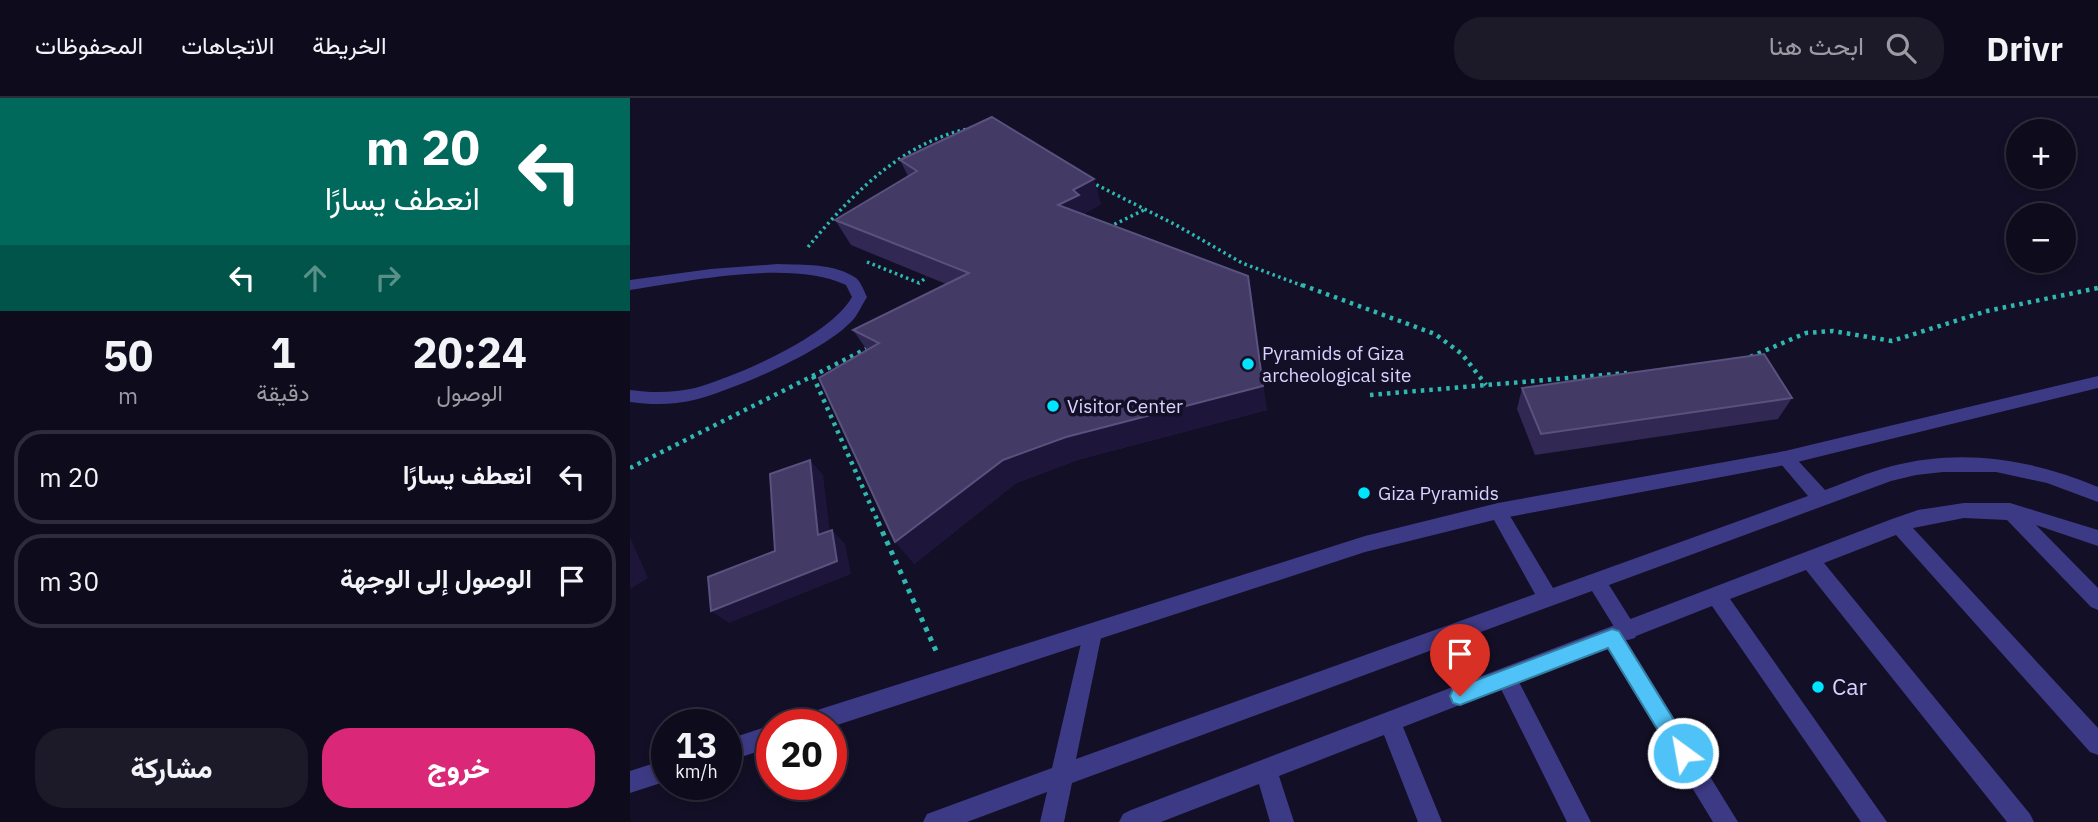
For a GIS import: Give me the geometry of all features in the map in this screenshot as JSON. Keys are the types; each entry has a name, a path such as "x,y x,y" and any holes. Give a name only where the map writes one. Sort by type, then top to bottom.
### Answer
{"street":[{"path":"630,285 731,272 790,270 826,273 852,281 859,297 850,316 832,330 737,380 694,394 630,397"},
{"path":"847,711 1365,544 1498,511 1785,458 2098,382"},
{"path":"1785,458 1822,499"},
{"path":"935,822 1912,468 1965,463 2026,470 2098,495"},
{"path":"1136,821 1899,525 1939,512 1961,509 2010,511 2059,523 2098,538"},
{"path":"1498,511 1548,598"},
{"path":"2010,511 2098,601"},
{"path":"1899,525 2098,744"},
{"path":"1811,561 2022,822"},
{"path":"1596,581 1620,634 1726,822"},
{"path":"1717,597 1875,822"},
{"path":"1052,822 1092,633"},
{"path":"1506,678 1579,822"},
{"path":"1390,723 1430,822"},
{"path":"1266,770 1282,822"},
{"path":"630,782 651,775"}],"path":[{"path":"790,270 838,214 905,157 940,134 979,128"},
{"path":"1084,178 1176,225 1222,254 1263,272 1435,334 1462,354 1486,385"},
{"path":"1107,228 1144,210"},
{"path":"861,260 919,283 927,277"},
{"path":"1741,360 1806,333 1833,331 1892,341 1987,311 2098,288"},
{"path":"630,468 875,345"},
{"path":"1370,395 1637,372"},
{"path":"813,376 948,679"}],"building":[{"name":"Visitor Center","path":"992,117 1094,179 1073,190 1079,195 1058,205 1248,276 1263,386 1066,437 1003,460 895,542 819,378 879,343 853,330 969,273 835,220 917,171 900,160"},
{"path":"1764,354 1792,398 1541,434 1522,388"},
{"path":"810,460 818,535 832,530 837,561 711,611 708,577 775,551 770,474"}],"place":[{"name":"Pyramids of Giza archeological site","path":"1248,364"},
{"name":"Visitor Center","path":"1053,406"},
{"name":"Giza Pyramids","path":"1364,493"},
{"name":"Car","path":"1818,687"}],"route":[{"path":"1460,696 1612,637 1683,753"}]}
